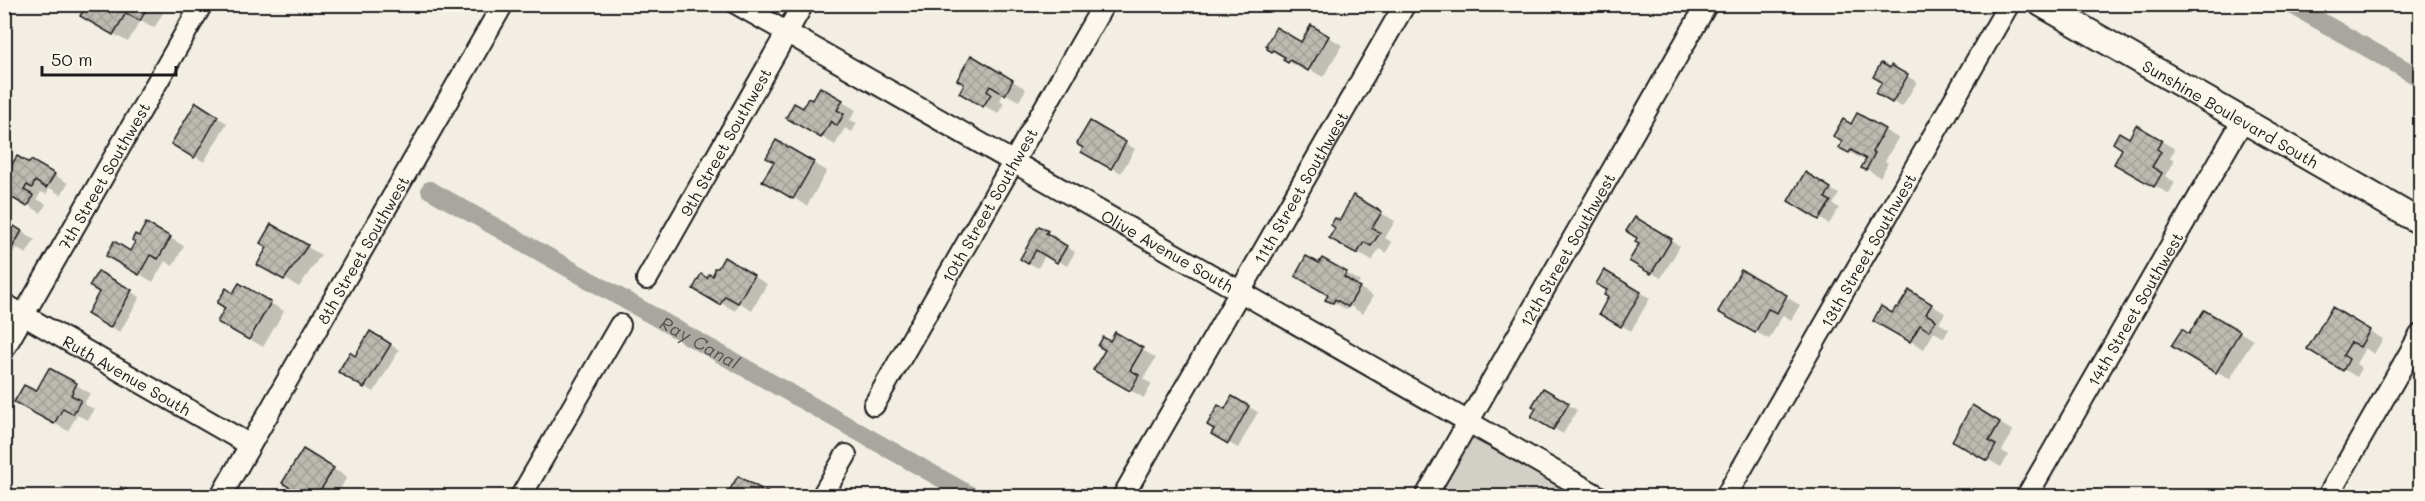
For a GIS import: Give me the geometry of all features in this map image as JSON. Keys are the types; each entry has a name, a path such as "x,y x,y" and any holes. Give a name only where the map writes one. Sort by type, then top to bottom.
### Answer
{"street":[{"name":"7th Street Southwest","path":"4,349 202,4"},
{"name":"8th Street Southwest","path":"221,496 503,4"},
{"name":"Olive Avenue South","path":"737,4 1598,496"},
{"name":"9th Street Southwest","path":"647,279 803,4"},
{"name":"10th Street Southwest","path":"874,405 1104,4"},
{"name":"11th Street Southwest","path":"1123,496 1405,4"},
{"name":"12th Street Southwest","path":"1426,496 1707,4"},
{"name":"13th Street Southwest","path":"1726,496 2008,4"},
{"name":"Sunshine Boulevard South","path":"2042,4 2421,222"},
{"name":"14th Street Southwest","path":"2027,496 2243,120"},
{"name":"Ruth Avenue South","path":"4,304 250,445"},
{"path":"521,496 620,325"},
{"path":"2328,496 2421,335"},
{"path":"822,496 846,455"}],"shaded area":[{"path":"1456,430 1584,496 1418,496"}],"building":[{"path":"87,4 149,4 140,21 126,13 113,35 80,16"},
{"path":"1311,25 1329,36 1308,71 1290,60 1288,63 1283,60 1285,57 1267,49 1266,45 1276,27 1301,42"},
{"path":"971,55 1013,80 1005,95 990,86 987,91 991,94 983,107 959,93 964,84 957,80"},
{"path":"1881,63 1890,68 1891,65 1908,75 1892,103 1875,93 1882,82 1873,77"},
{"path":"820,87 843,100 837,110 844,114 837,126 831,121 821,138 786,118 794,103 803,108 808,98 812,100"},
{"path":"196,102 218,116 194,158 171,144"},
{"path":"1857,113 1885,129 1872,152 1875,153 1866,170 1861,168 1866,159 1851,150 1849,153 1839,148 1842,142 1833,136 1843,119 1851,124"},
{"path":"1090,121 1126,142 1111,169 1081,152 1083,148 1077,143"},
{"path":"2136,125 2162,140 2157,149 2161,152 2152,167 2162,173 2154,187 2114,164 2122,149 2113,143 2119,132 2129,138"},
{"path":"776,140 814,162 793,199 762,181 774,162 766,158"},
{"path":"17,156 29,163 31,160 55,174 46,188 35,181 32,188 27,185 24,190 33,195 26,206 4,193 4,171 7,173"},
{"path":"1805,172 1831,188 1825,198 1831,201 1819,220 1788,201"},
{"path":"1353,195 1382,212 1372,228 1380,233 1371,246 1364,242 1357,254 1329,238 1335,228 1331,225 1335,218 1340,220"},
{"path":"1635,217 1672,239 1651,274 1629,261 1639,244 1635,242 1637,238 1626,231"},
{"path":"4,220 22,231 12,248 4,243"},
{"path":"146,223 171,237 158,259 150,255 139,275 106,256 114,241 130,251 135,242 132,240 135,234 139,236"},
{"path":"271,224 308,245 284,280 257,265 267,247 260,243"},
{"path":"1039,226 1067,246 1057,263 1036,250 1028,264 1020,259"},
{"path":"1306,256 1319,263 1322,258 1347,272 1344,277 1360,287 1348,307 1335,299 1333,303 1325,300 1328,295 1295,276"},
{"path":"724,257 754,275 738,303 725,296 720,305 693,289 701,274 707,278 709,274 713,276 714,268 718,268"},
{"path":"1604,270 1641,292 1621,327 1599,314 1608,297 1604,295 1607,290 1596,284"},
{"path":"1741,270 1787,295 1777,313 1768,309 1755,333 1718,312"},
{"path":"98,271 132,290 110,328 87,314 99,292 89,286"},
{"path":"239,283 271,302 249,340 217,322 225,308 217,303 226,288 233,293"},
{"path":"1909,290 1932,304 1926,314 1936,320 1929,331 1920,325 1910,342 1873,321 1881,306 1892,313 1896,307 1898,308"},
{"path":"2332,307 2370,330 2360,347 2351,342 2343,355 2349,359 2343,371 2307,349"},
{"path":"2204,310 2240,331 2216,373 2171,346 2182,329 2189,334"},
{"path":"370,331 391,344 364,388 338,372 350,352 355,356"},
{"path":"1115,332 1143,348 1130,370 1139,375 1130,391 1093,370 1105,350 1098,346 1103,337 1110,341"},
{"path":"49,368 77,383 71,395 81,400 73,414 63,408 54,424 14,402 24,385 36,391"},
{"path":"1543,388 1569,403 1553,430 1531,417 1536,408 1532,406"},
{"path":"1232,396 1249,406 1228,444 1211,434 1214,429 1207,425 1218,405 1225,409"},
{"path":"1972,405 2000,422 1989,441 1996,445 1987,461 1952,441"},
{"path":"303,449 334,468 317,496 304,496 282,483"},
{"path":"738,476 774,496 726,496"},
{"path":"121,487 138,496 116,496"}],"waterway":[{"path":"2290,4 2420,78"},
{"name":"Ray Canal","path":"430,190 972,496"}]}
